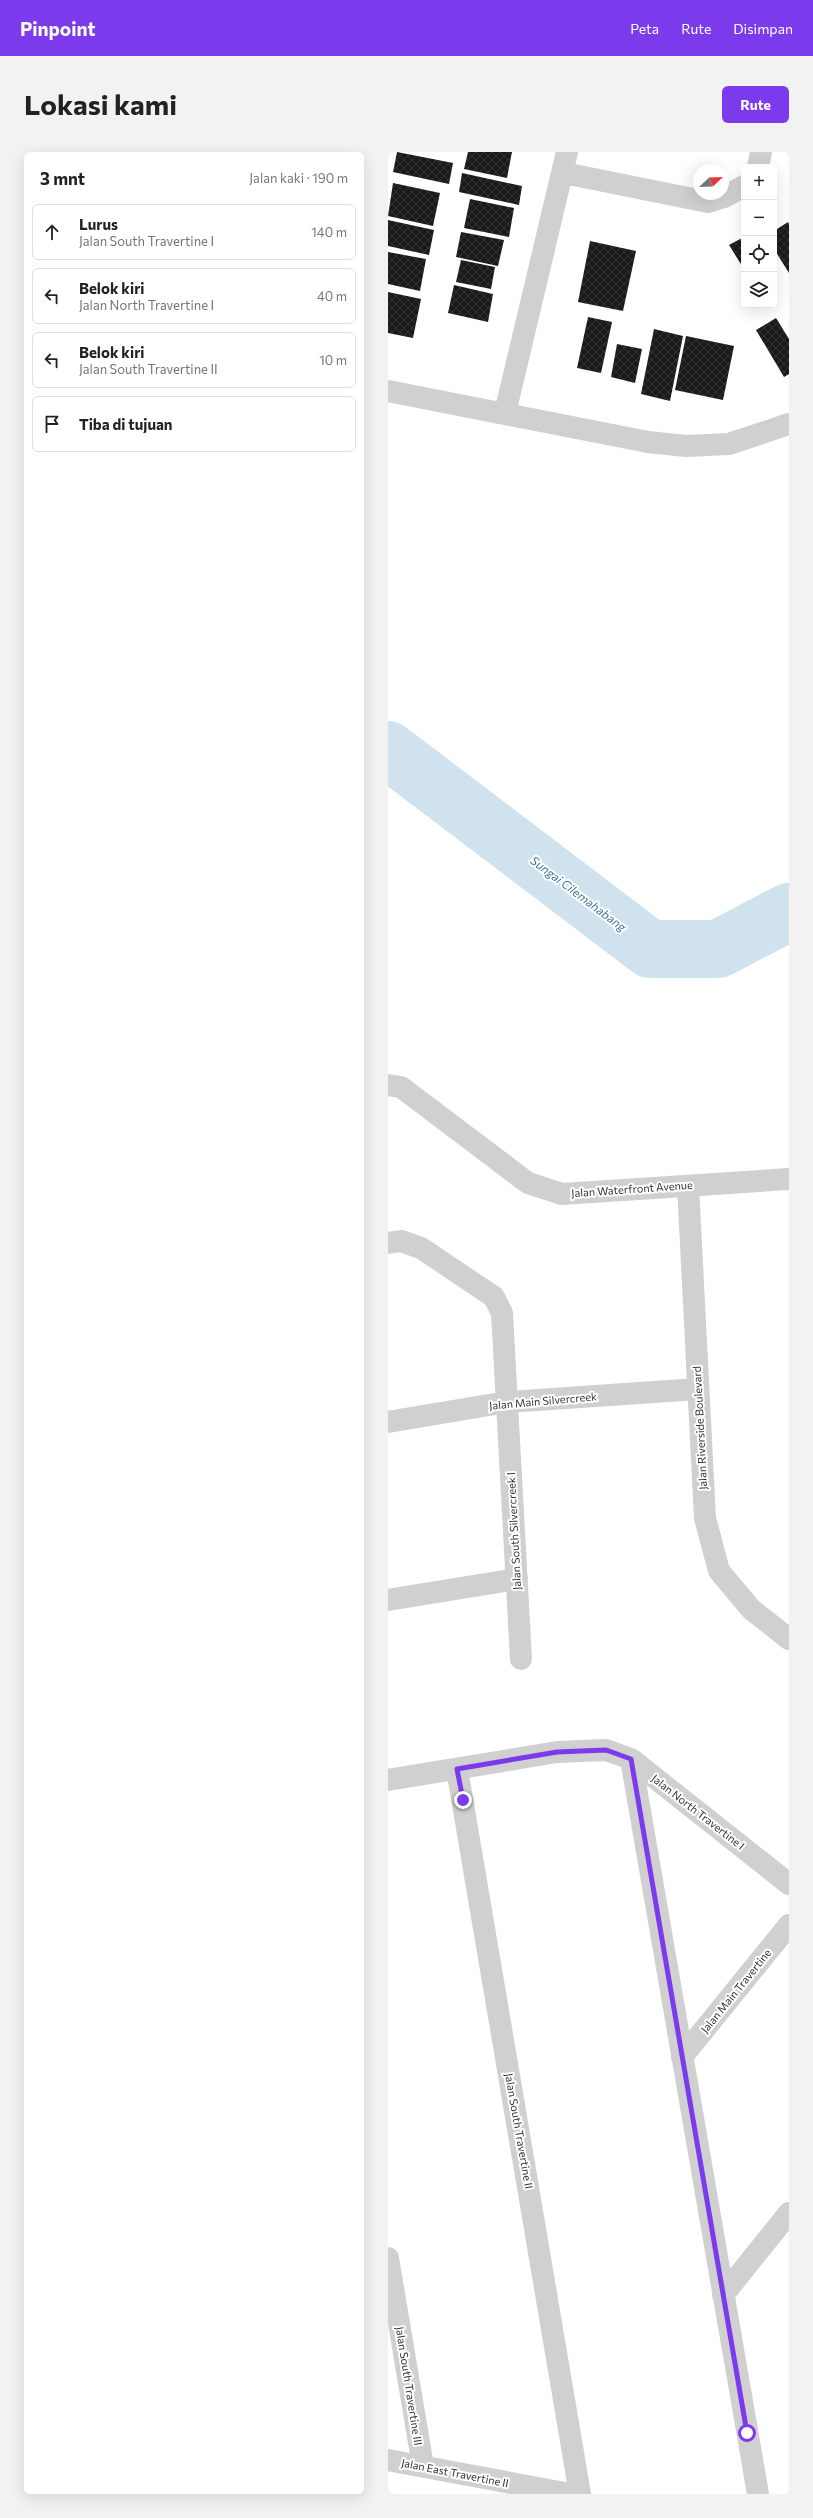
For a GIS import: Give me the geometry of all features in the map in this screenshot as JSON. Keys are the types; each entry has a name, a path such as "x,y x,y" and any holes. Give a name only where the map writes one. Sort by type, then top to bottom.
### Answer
{"street":[{"path":"505,413 564,173 567,152"},
{"path":"759,164 761,152"},
{"path":"564,173 708,202 724,197 741,188"},
{"path":"388,391 648,442 686,446 729,444 789,424"},
{"name":"Jalan Waterfront Avenue","path":"388,1085 401,1087 528,1183 562,1194 789,1178"},
{"name":"Jalan Riverside Boulevard","path":"688,1186 704,1518 719,1571 751,1609 789,1639"},
{"name":"Jalan South Silvercreek I","path":"388,1243 401,1241 421,1248 494,1297 502,1312 521,1659"},
{"name":"Jalan Main Silvercreek","path":"388,1422 507,1402 698,1389"},
{"path":"388,1600 517,1579"},
{"name":"Jalan North Travertine I","path":"388,1780 564,1752 606,1750 631,1759 789,1884"},
{"path":"631,1759 758,2494"},
{"name":"Jalan South Travertine II","path":"457,1769 580,2494"},
{"name":"Jalan Main Travertine","path":"682,2057 789,1926"},
{"path":"723,2295 789,2213"},
{"name":"Jalan South Travertine III","path":"388,2258 423,2466"},
{"name":"Jalan East Travertine II","path":"388,2460 570,2494"}],"building":[{"path":"397,152 453,163 449,184 393,172"},
{"path":"468,152 512,152 507,178 464,169"},
{"path":"462,173 522,186 519,205 459,192"},
{"path":"393,183 440,193 433,226 388,216"},
{"path":"470,199 514,208 509,237 464,228"},
{"path":"388,220 434,230 429,255 388,246"},
{"path":"788,222 789,273 777,254 777,229"},
{"path":"461,232 504,240 498,266 456,257"},
{"path":"741,239 741,264 729,245"},
{"path":"590,241 636,251 623,311 578,302"},
{"path":"388,252 426,259 420,291 388,284"},
{"path":"461,260 495,267 491,289 456,282"},
{"path":"454,285 493,294 488,322 448,313"},
{"path":"388,292 421,299 413,338 388,333"},
{"path":"588,317 612,322 601,373 577,368"},
{"path":"776,318 789,339 789,374 784,377 756,330"},
{"path":"654,329 683,336 670,401 641,394"},
{"path":"686,336 734,346 723,400 675,390"},
{"path":"617,344 642,349 635,383 611,377"}],"waterway":[{"name":"Sungai Cilemahabang","path":"388,750 650,949 718,949 789,912"}],"route":[{"path":"463,1800 457,1769 557,1752 606,1750 631,1759 747,2433"}]}
